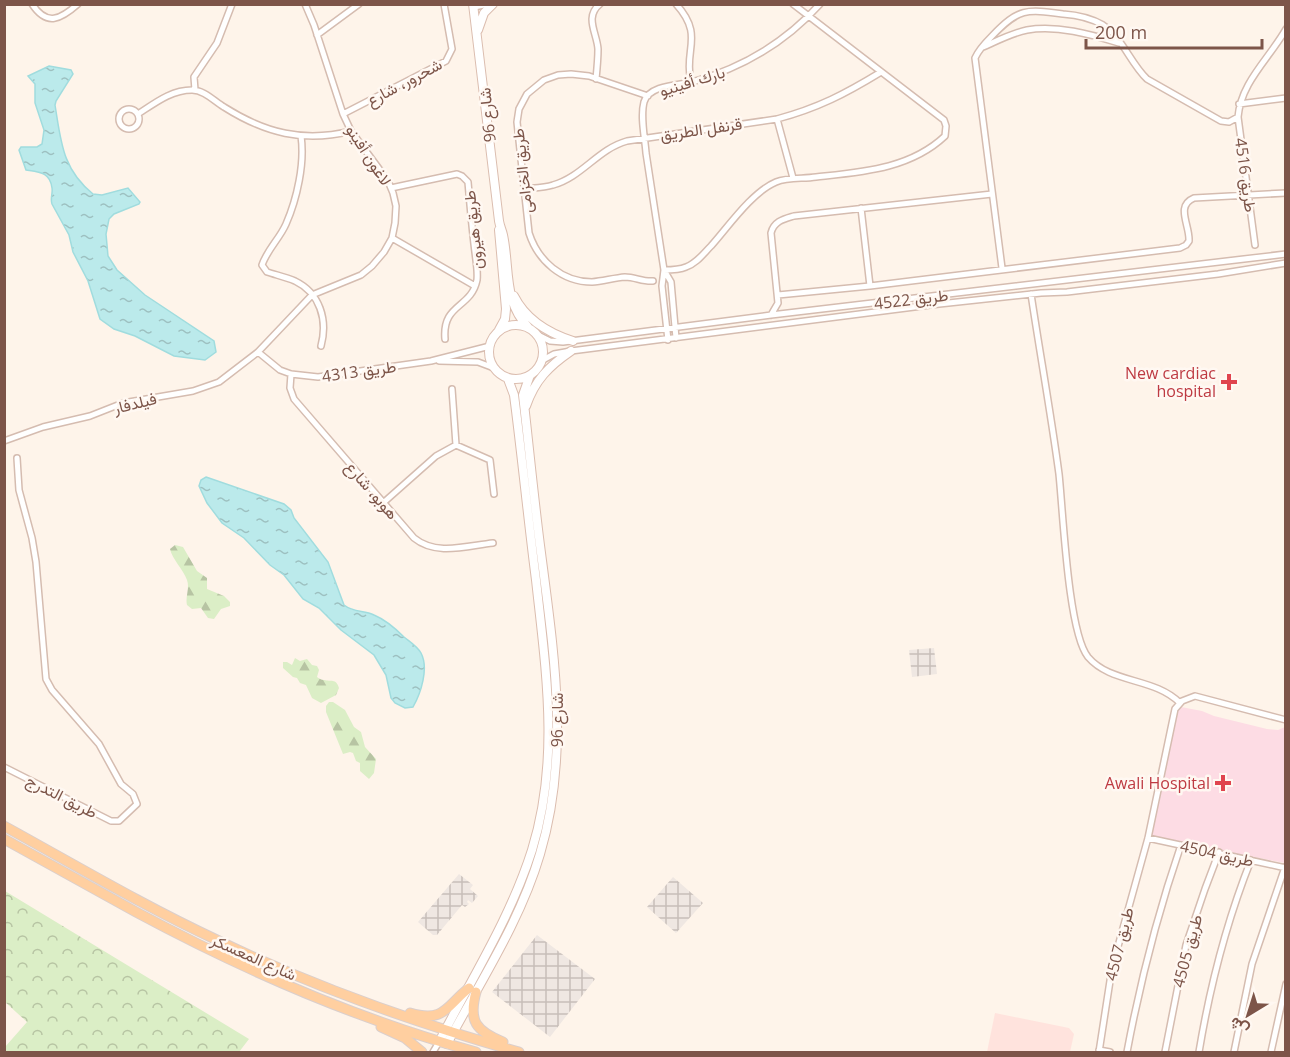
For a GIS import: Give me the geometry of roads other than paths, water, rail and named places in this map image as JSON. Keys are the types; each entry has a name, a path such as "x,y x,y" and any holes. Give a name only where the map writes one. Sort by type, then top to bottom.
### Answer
{"main road":[{"name":"شارع المعسكر","path":"4,826 214,939 292,974 378,1008 519,1053"},
{"name":"شارع المعسكر","path":"4,839 137,913 270,978 443,1046 476,1053"},
{"path":"378,1008 392,1008 417,1015 437,1015 449,1009 473,990"},
{"path":"473,990 473,1019 479,1029 492,1038 527,1053"},
{"path":"354,1011 364,1020 405,1038 422,1053"}],"street":[{"path":"32,4 42,16 54,19 62,17 78,4"},
{"path":"195,90 194,77 217,43 232,4"},
{"name":"لاغون أفينو","path":"258,352 312,295 355,279 367,271 384,252 392,238 396,211 392,188 351,131 343,114 305,4"},
{"path":"317,35 359,4"},
{"name":"شحرور، شارع","path":"343,114 446,61 452,49 444,4"},
{"path":"474,6 491,4"},
{"path":"478,32 484,13 491,4"},
{"path":"596,79 598,50 592,19 600,4"},
{"path":"676,4 688,22 693,38 689,67 691,82"},
{"path":"664,270 681,269 694,263 762,191 776,182 793,178 870,170 915,157 927,151 945,136 944,120 793,4"},
{"name":"بارك أفينيو","path":"668,340 662,286 664,270 644,137 644,102 648,96 662,88 691,82 746,63 788,35 820,4"},
{"name":"شارع 96","path":"474,6 500,226 510,288 516,312 528,327"},
{"path":"1002,268 975,58 981,48 1012,17 1036,10 1082,16 1102,25 1147,79 1221,121 1229,122 1238,117"},
{"path":"981,48 1026,30 1044,29 1076,32 1120,44"},
{"path":"1286,29 1246,87 1239,104 1286,98"},
{"name":"قرنفل الطريق","path":"524,189 553,185 578,172 610,147 627,141 777,119 822,105 881,72"},
{"name":"طريق الخزامى","path":"648,96 577,74 558,75 538,84 524,98 517,122 531,240 538,254 553,269 566,277 586,282 626,277 653,281"},
{"path":"138,114 170,94 195,90 208,95 251,124 271,130 301,136 335,135 351,131"},
{"name":"طريق 4516","path":"1239,104 1238,117 1255,245"},
{"path":"777,119 793,178"},
{"path":"301,136 302,152 287,223 262,267 267,272 293,280 318,302 324,323 321,346"},
{"name":"طريق هيرون","path":"392,188 457,174 468,182 477,277 475,286 464,302 450,313 444,328 445,339"},
{"path":"778,295 1180,248 1189,241 1184,214 1184,206 1188,200 1286,193"},
{"path":"771,315 778,303 771,240 772,227 782,220 794,216 992,194"},
{"name":"طريق 4522","path":"861,208 870,285"},
{"name":"شارع 96","path":"499,331 505,319 506,309 498,236 500,226"},
{"name":"طريق هيرون","path":"392,238 475,286"},
{"name":"طريق 4522","path":"538,335 550,341 573,340 1286,254"},
{"name":"طريق 4522","path":"541,362 554,354 571,351 865,313 1218,274 1286,263"},
{"name":"بارك أفينيو","path":"664,270 671,285 676,338"},
{"path":"662,286 671,285"},
{"path":"510,288 522,310 530,318 549,332 573,340"},
{"path":"1031,294 1058,472 1069,574 1080,642 1087,656 1096,665 1110,673 1163,690 1180,703 1195,696 1286,720"},
{"path":"778,303 788,313"},
{"path":"515,325 528,327 538,335 543,352 541,362 530,375 523,379 508,379 494,368 489,355 490,346 499,331 515,325"},
{"name":"طريق 4313","path":"258,352 273,365 291,375 328,377 431,361 490,346"},
{"path":"525,411 534,386 540,377 549,367 571,351"},
{"name":"فيلدفار","path":"4,441 43,427 90,416 134,400 202,389 227,377 258,352"},
{"name":"طريق 4313","path":"431,361 478,362 494,368"},
{"name":"هوبو، شارع","path":"291,375 290,388 294,399 414,538 425,546 442,549 493,543"},
{"name":"شارع 96","path":"443,1046 521,908 549,823 559,722 556,674 523,395 530,375"},
{"name":"شارع 96","path":"473,990 518,890 532,848 549,757 549,692 516,408 508,379"},
{"path":"452,389 456,445"},
{"path":"383,503 436,456 456,445"},
{"path":"456,445 490,460 494,494"},
{"name":"طريق التدرج","path":"4,767 111,821 119,821 136,807 137,802 132,793 121,784 99,744 52,690 44,675 36,562 19,489 16,458"},
{"name":"طريق 4507","path":"1099,1051 1114,958 1148,838 1175,709 1180,703"},
{"name":"طريق 4504","path":"1148,838 1285,868"},
{"path":"1127,1053 1155,930 1181,845"},
{"name":"طريق 4505","path":"1165,1053 1186,945 1219,852"},
{"path":"1199,1053 1219,954 1251,860"},
{"path":"1234,1053 1252,964 1285,868"},
{"path":"1271,1053 1286,984"},
{"path":"433,1053 443,1046"},
{"path":"1099,1051 1110,1053"}],"water":[{"path":"49,66 71,70 73,74 55,105 65,154 75,175 93,194 102,195 128,188 140,202 114,214 109,219 106,234 108,256 117,270 145,295 214,341 216,352 205,360 174,356 135,336 114,329 100,319 88,281 73,252 69,235 52,204 51,183 43,174 26,170 19,150 21,147 37,147 42,144 44,130 35,103 35,84 28,76"},
{"path":"206,477 284,504 291,510 294,518 328,562 344,605 382,619 418,648 423,659 424,673 419,695 413,707 405,708 391,698 386,675 374,655 341,630 319,608 303,599 284,575 270,565 244,538 222,523 207,503 199,486 201,480"}],"place":[{"name":"New cardiac hospital","path":"1229,382"},
{"name":"Awali Hospital","path":"1223,783"}]}
